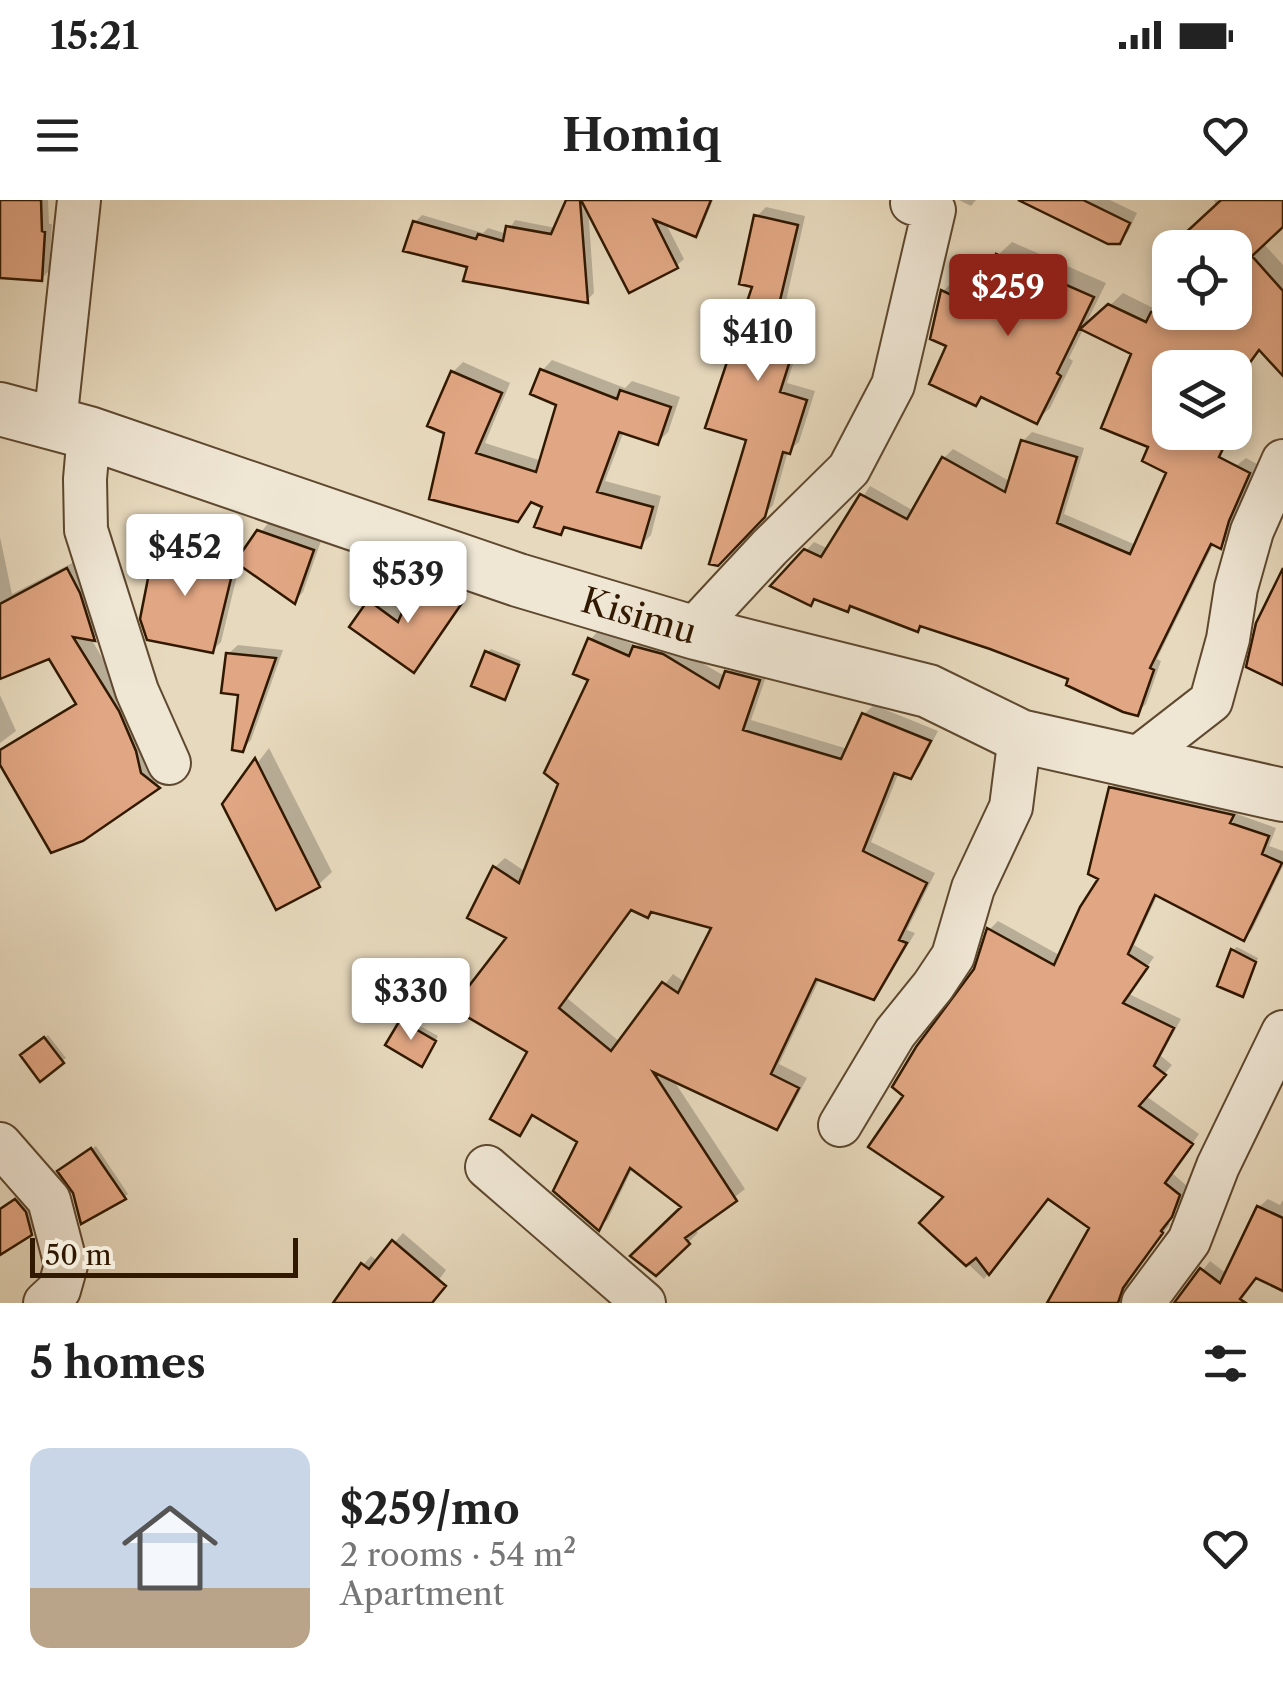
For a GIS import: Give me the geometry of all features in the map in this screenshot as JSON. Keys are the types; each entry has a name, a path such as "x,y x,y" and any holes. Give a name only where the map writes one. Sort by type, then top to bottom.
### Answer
{"street":[{"path":"79,200 72,428 85,479 86,530 137,691 169,763"},
{"path":"692,631 849,469 893,385 934,210 912,202"},
{"name":"Kisimu","path":"0,408 72,428 518,580 692,631 928,691 1020,736 1283,796"},
{"path":"1134,760 1211,701 1252,531 1283,461"},
{"path":"840,1125 895,1033 952,956 972,888 1011,807 1020,736"},
{"path":"1143,1303 1188,1242 1218,1166 1283,1032"},
{"path":"0,1144 49,1200 66,1264 60,1290 46,1303"},
{"path":"486,1167 644,1303"}],"building":[{"path":"0,200 41,200 45,232 42,281 0,278"},
{"path":"566,200 580,200 588,303 463,281 467,267 403,251 413,221 476,239 478,234 503,241 506,226 551,234"},
{"path":"581,200 711,200 696,237 654,220 678,268 629,293"},
{"path":"1018,200 1083,200 1130,223 1120,244 1108,244"},
{"path":"1221,200 1283,200 1283,227 1252,256 1252,230 1188,230"},
{"path":"754,215 798,225 778,309 804,317 780,392 807,400 790,454 783,452 765,517 718,566 709,564 746,440 705,428 752,287 739,284"},
{"path":"996,254 1094,297 1037,424 981,397 976,406 929,384 946,346 930,339 941,290 973,305"},
{"path":"1252,256 1283,291 1283,376 1259,350 1252,360 1252,350 1152,350 1152,450 1222,450 1219,457 1250,473 1221,549 1211,544 1150,668 1154,670 1138,716 1066,685 1068,679 990,649 920,626 918,632 850,606 848,612 814,599 811,606 770,586 804,549 821,557 860,494 907,519 942,457 1005,492 1021,440 1077,457 1057,523 1130,554 1166,473 1142,461 1148,447 1101,428 1131,354 1080,329 1108,304 1146,322 1151,312 1152,330 1252,330"},
{"path":"540,369 617,399 620,390 671,407 658,445 619,432 597,492 653,507 641,548 564,527 561,535 534,527 542,507 531,502 518,522 429,499 444,433 427,426 451,371 502,393 476,453 536,472 556,405 530,394"},
{"path":"257,530 314,550 295,604 235,562"},
{"path":"154,548 235,562 213,653 147,640 140,619"},
{"path":"67,568 80,593 95,641 73,637 119,711 141,773 160,788 83,841 51,853 0,765 0,750 76,704 49,659 0,679 0,604"},
{"path":"1283,568 1283,685 1246,667 1256,623"},
{"path":"415,582 462,603 414,673 349,627 368,600 398,622"},
{"path":"588,638 629,656 633,646 663,654 719,688 725,671 760,680 743,730 841,759 862,713 931,741 911,779 894,773 863,851 927,883 899,940 907,943 874,1000 816,979 771,1074 799,1088 777,1130 653,1072 737,1201 685,1238 690,1244 656,1276 630,1256 681,1207 630,1168 599,1231 553,1191 577,1142 532,1115 520,1136 490,1119 527,1052 452,1008 506,938 467,918 493,866 519,883 558,784 544,773 588,680 573,674","holes":["631,910 648,918 651,912 711,928 678,993 662,982 611,1051 559,1008"]},
{"path":"485,651 519,665 505,700 471,686"},
{"path":"226,653 276,658 243,752 232,750 238,695 221,693"},
{"path":"255,758 320,887 276,910 222,804"},
{"path":"1109,787 1234,815 1230,823 1269,836 1262,854 1282,863 1244,941 1155,895 1128,954 1148,967 1123,1003 1174,1028 1154,1066 1166,1075 1139,1106 1193,1144 1165,1183 1180,1195 1163,1233 1123,1288 1118,1303 1047,1303 1089,1228 1048,1199 989,1275 976,1258 966,1266 919,1223 943,1197 868,1147 903,1096 892,1087 916,1047 974,969 987,928 1054,965 1080,907 1098,879 1088,874"},
{"path":"1231,949 1256,962 1243,997 1217,986"},
{"path":"400,1020 436,1041 422,1067 385,1045"},
{"path":"44,1037 64,1063 40,1082 20,1055"},
{"path":"91,1148 126,1199 81,1224 73,1193 57,1171"},
{"path":"15,1199 26,1212 32,1235 0,1255 0,1209"},
{"path":"1257,1206 1283,1218 1283,1291 1256,1278 1240,1299 1246,1303 1174,1303 1200,1268 1220,1283"},
{"path":"392,1240 446,1286 432,1303 333,1303 361,1263 369,1269"}]}
